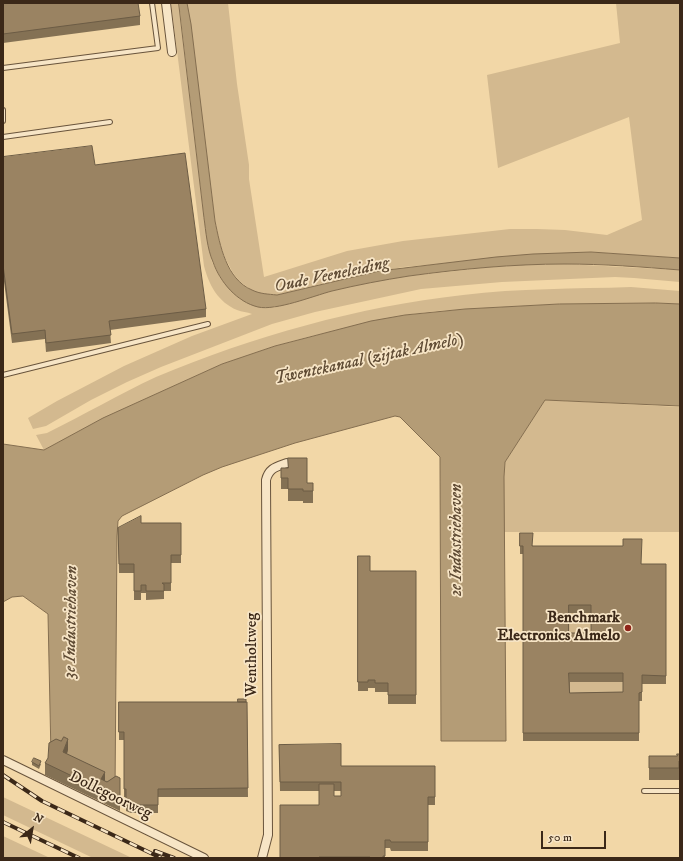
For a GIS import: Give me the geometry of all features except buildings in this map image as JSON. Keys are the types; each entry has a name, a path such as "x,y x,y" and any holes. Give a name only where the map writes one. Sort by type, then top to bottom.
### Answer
{"street":[{"path":"166,3 172,52"},
{"name":"Wentholtweg","path":"262,858 268,835 266,480 268,473 276,467 287,463"},
{"name":"Dollegoorweg","path":"3,760 204,858"}],"lane":[{"path":"3,68 158,48 152,3"},
{"path":"3,110 3,121"},
{"path":"3,137 110,122"},
{"path":"3,375 208,324"},
{"path":"644,791 680,792"}],"shaded area":[{"path":"171,3 179,3 204,218 212,262 221,279 241,300 259,307 273,308 332,291 377,281 409,276 521,265 566,264 680,270 680,282 615,277 502,282 421,289 315,312 272,324 161,367 91,400 46,426 33,429 28,418 57,401 124,366 192,336 252,314 230,307 220,298 209,280 204,266"},
{"path":"187,3 228,3 237,84 249,165 249,179 264,277 347,251 403,241 510,229 565,230 607,235 642,220 629,117 498,168 487,75 620,43 616,3 680,3 680,258 591,252 403,267 350,277 277,295 253,291 239,281 233,273 220,244 215,221"},
{"path":"631,287 680,291 680,304 559,304 437,311 405,315 308,337 275,346 222,364 104,418 44,450 36,435 47,433 156,377 193,362 268,336 345,315 423,300 463,295 526,290"},
{"path":"545,400 680,407 679,532 504,532 505,462"},
{"path":"569,613 591,614 590,642 569,642"},
{"path":"570,682 623,682 623,701 570,701"},
{"path":"3,797 132,858 93,858 3,815"},
{"path":"3,836 50,858 3,858"}],"water":[{"path":"179,3 187,3 191,24 215,221 219,240 230,270 243,285 252,290 277,295 379,271 533,254 591,252 680,258 680,270 579,264 487,267 390,279 332,291 274,307 258,307 243,301 230,290 220,277 208,246"},
{"path":"559,304 680,304 680,406 545,400 505,462 506,741 441,741 440,457 400,417 395,416 295,443 222,467 122,516 118,521 117,536 115,792 51,756 48,614 23,596 12,597 3,602 3,444 44,450 103,418 222,364 275,346 371,321 405,315 465,309"}],"railway":[{"path":"3,775 42,801 161,858"},
{"path":"3,822 79,858"},
{"path":"155,851 174,858"}],"place":[{"name":"Benchmark Electronics Almelo","path":"628,628"}],"water label":[{"name":"Oude Veeneleiding","path":"332,276"},
{"name":"Twentekanaal (zijtak Almelo)","path":"369,360"},
{"name":"2e Industriehaven","path":"457,540"},
{"name":"3e Industriehaven","path":"72,622"}]}
